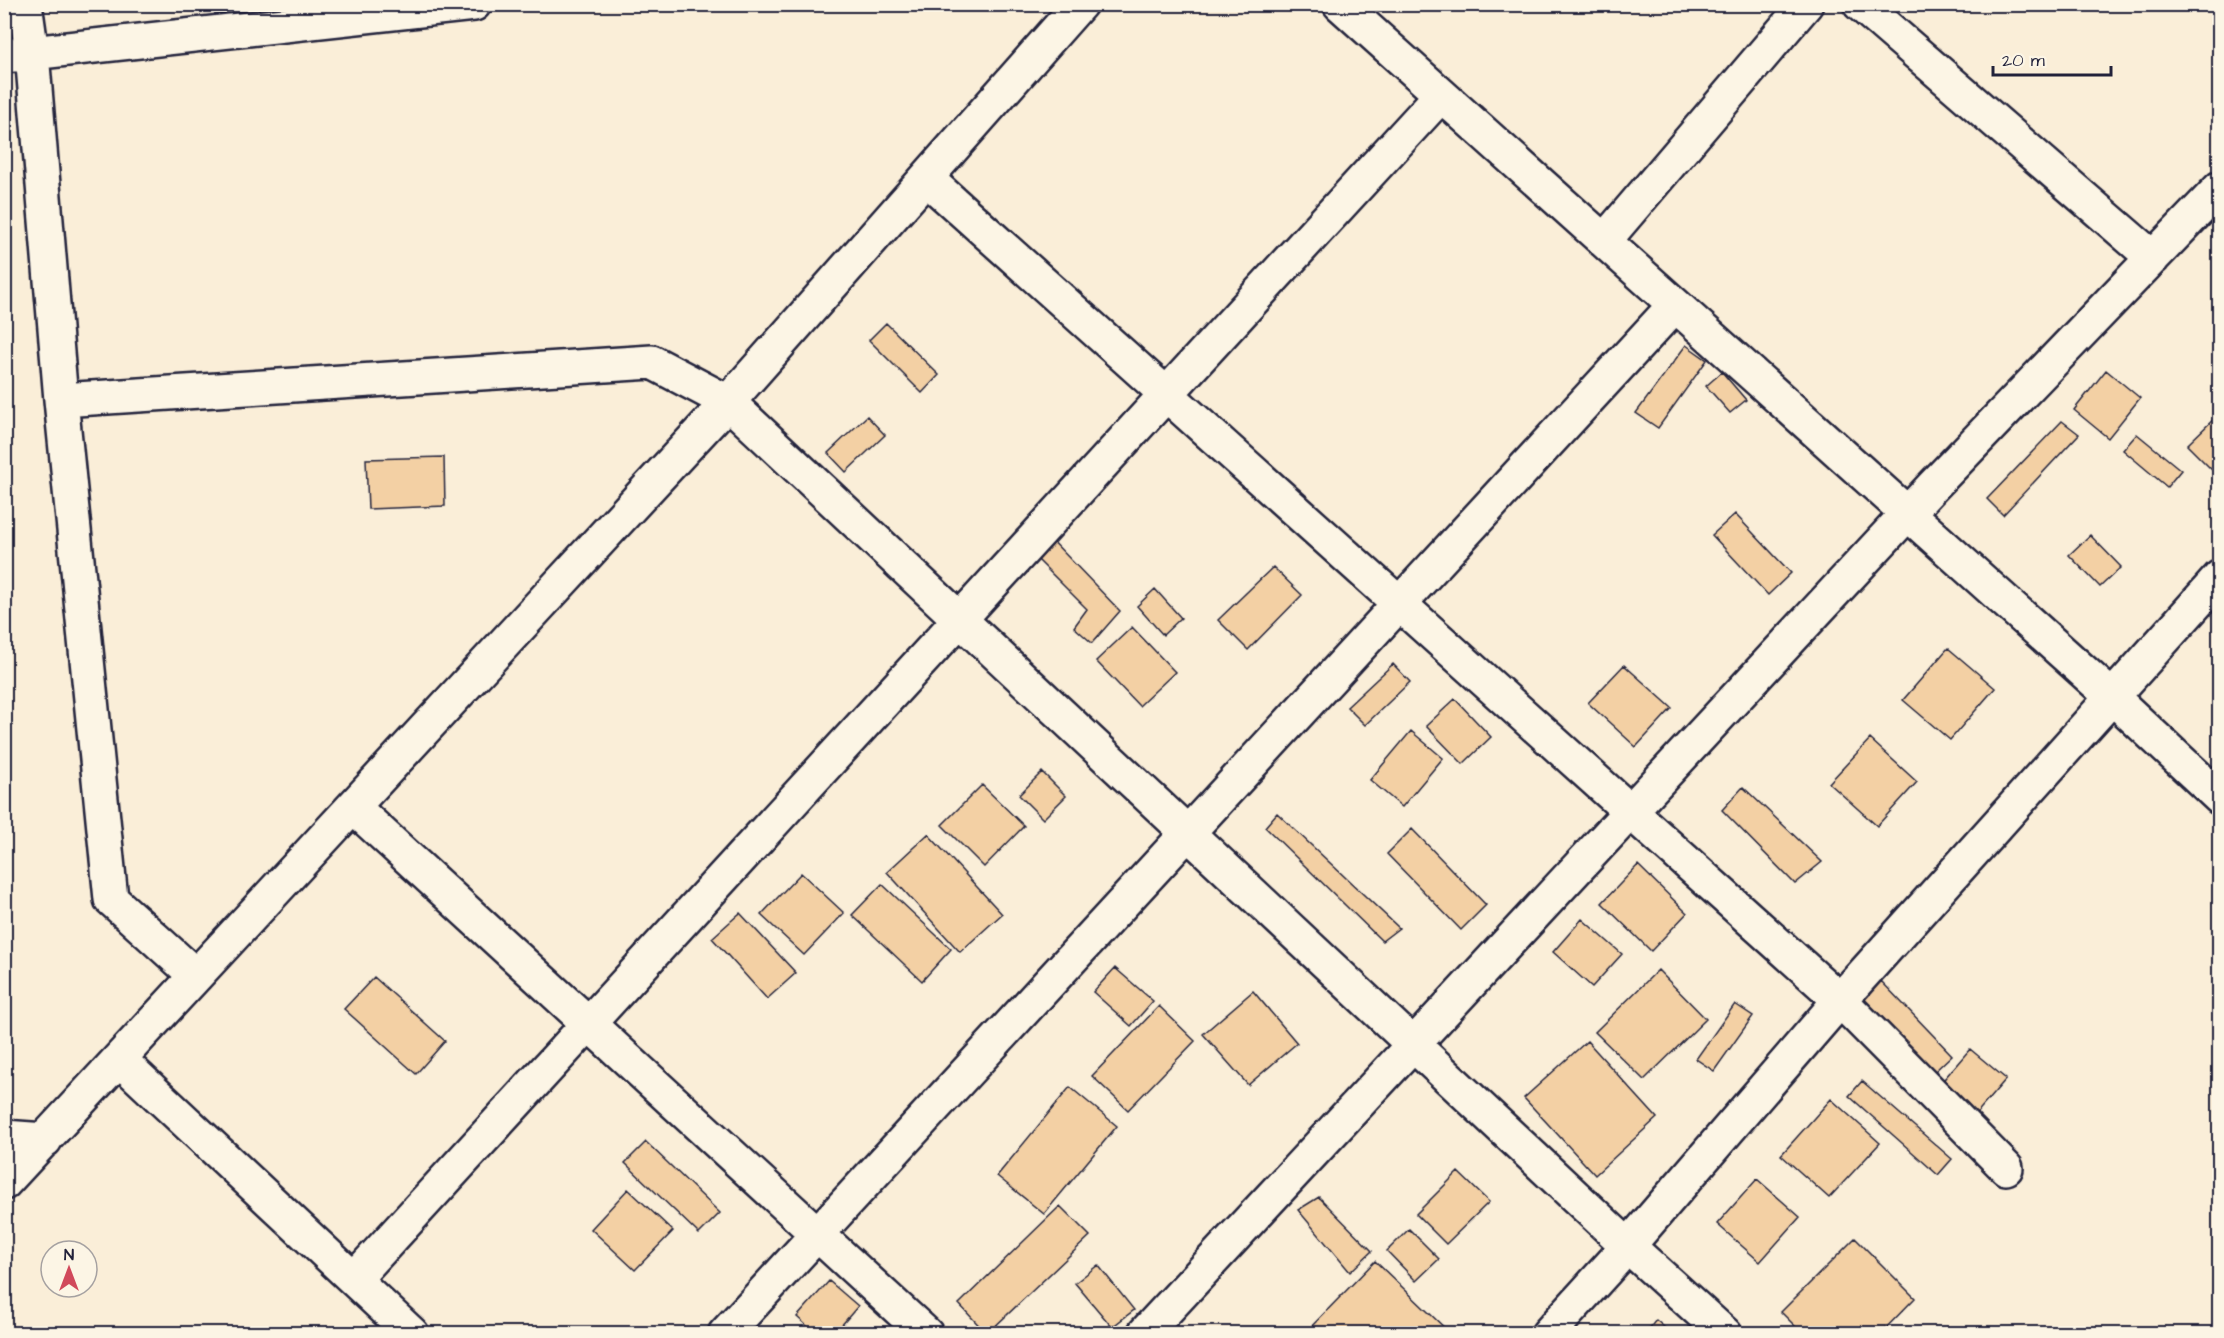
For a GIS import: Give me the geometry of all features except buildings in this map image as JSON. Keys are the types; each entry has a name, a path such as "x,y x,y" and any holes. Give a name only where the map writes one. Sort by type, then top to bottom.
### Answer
{"street":[{"path":"25,4 18,55 61,400 111,899 196,976"},
{"path":"18,55 474,4"},
{"path":"4,1183 728,402 1080,4"},
{"path":"1340,4 2112,697 2220,798"},
{"path":"1604,241 1806,4"},
{"path":"1860,4 2153,258"},
{"path":"355,1278 1441,95"},
{"path":"927,179 1840,1000 2006,1168"},
{"path":"1144,1334 1908,514 2220,188"},
{"path":"725,1334 1675,305"},
{"path":"61,400 652,362 728,402 1628,1246 1725,1334"},
{"path":"1548,1334 1628,1246 1840,1000 2220,577"},
{"path":"353,807 926,1334"},
{"path":"118,1059 355,1278 412,1334"},
{"path":"4,1137 45,1140"}]}
